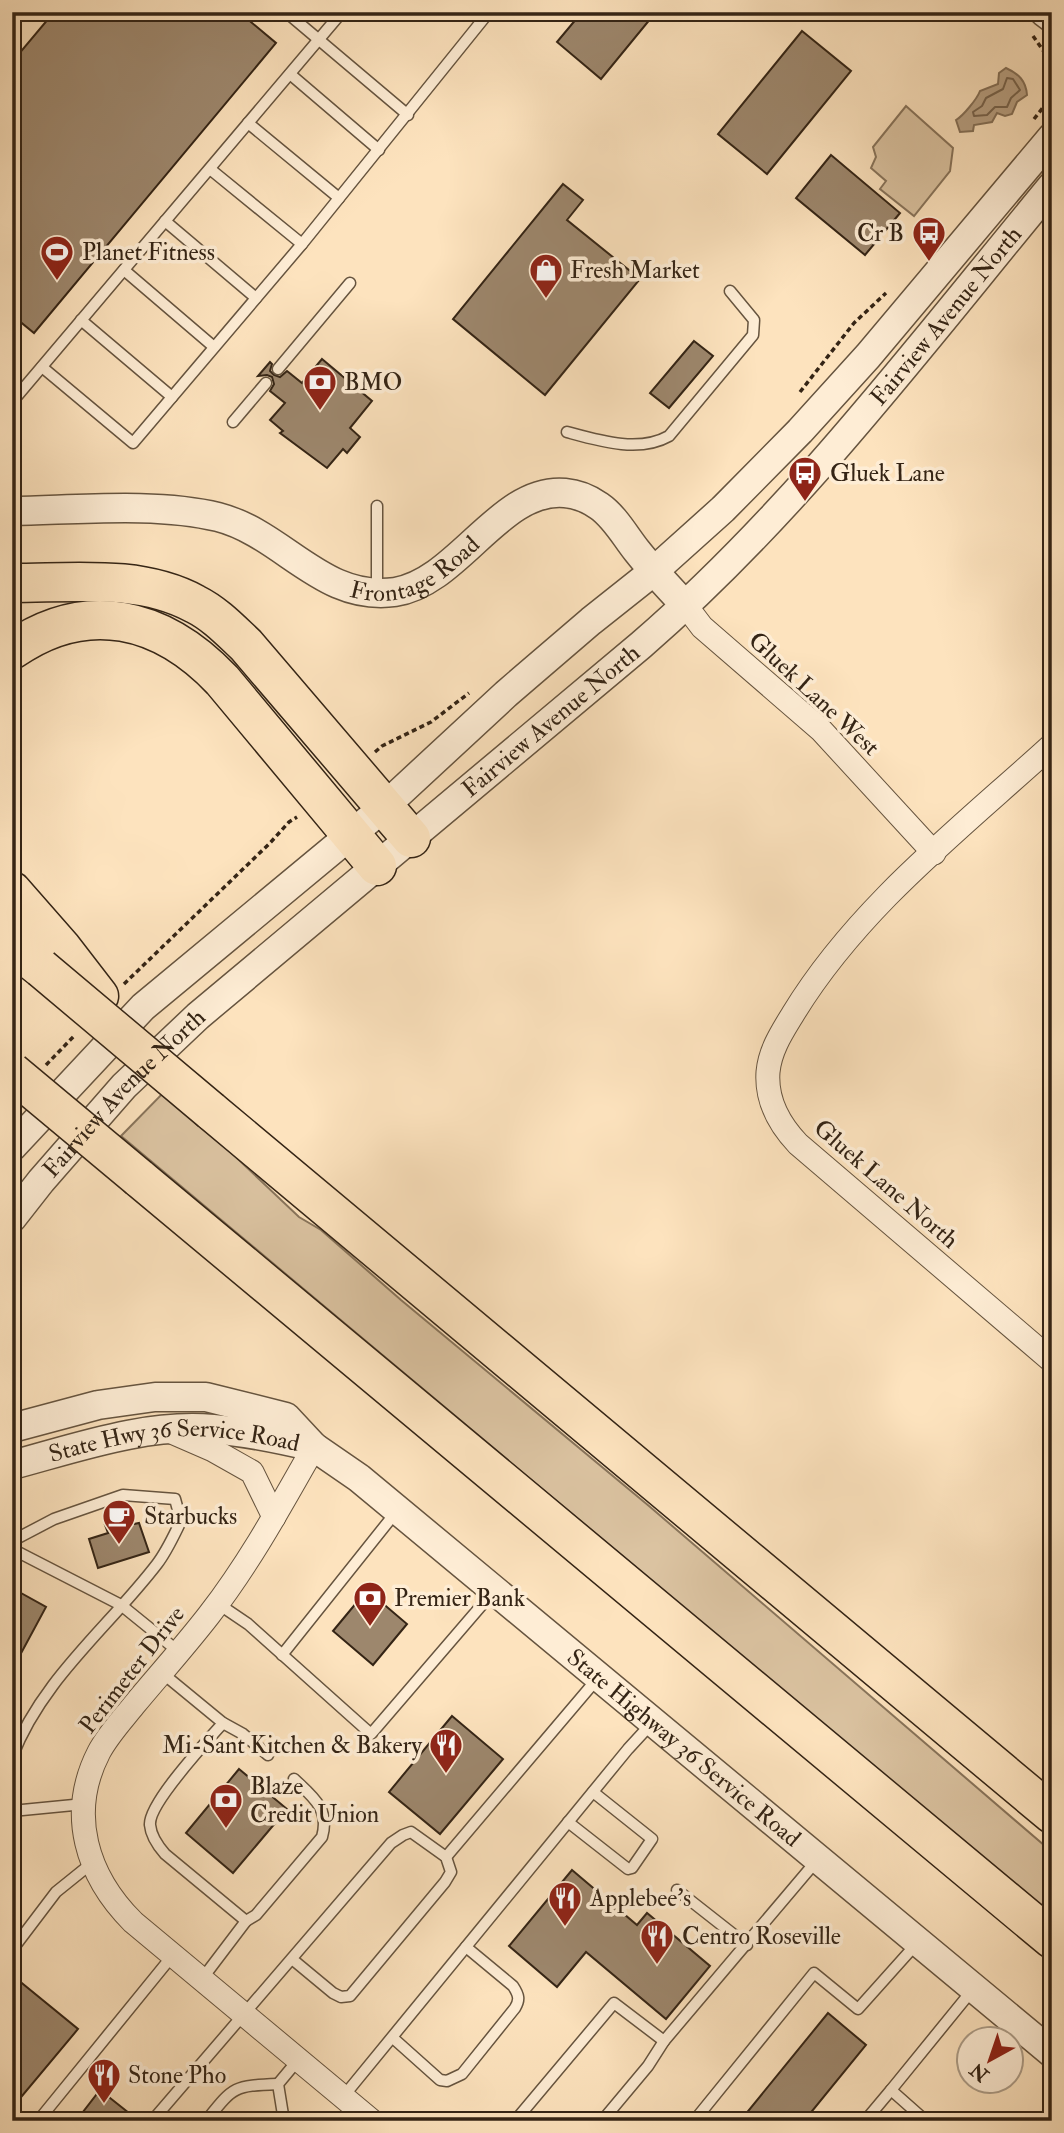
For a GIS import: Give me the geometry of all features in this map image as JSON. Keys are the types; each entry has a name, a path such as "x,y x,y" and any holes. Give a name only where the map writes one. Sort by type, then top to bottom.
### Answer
{"highway":[{"path":"12,583 140,585 168,592 195,604 220,620 246,645 411,838"},
{"path":"12,650 45,633 95,618 138,624 185,646 216,673 377,866"},
{"path":"12,891 38,954 99,996 118,1034 1052,1814"},
{"path":"12,1072 134,1183"},
{"path":"12,1105 134,1183 285,1298 1052,1939"}],"street":[{"path":"1044,12 1052,18"},
{"name":"Fairview Avenue North","path":"12,1147 143,1007 383,808 516,686 654,571 723,509 800,431 868,356 1040,132"},
{"name":"Fairview Avenue North","path":"12,1218 41,1181 136,1074 248,971 411,838 686,606 774,518 824,461 1052,186"},
{"name":"Frontage Road","path":"12,512 163,509 192,511 250,530 331,582 353,591 377,594 399,591 421,583 529,498 547,493 565,493 583,497 600,507 686,606"},
{"name":"Gluek Lane West","path":"686,606 702,628 821,730 934,853"},
{"name":"Gluek Lane North","path":"1052,744 870,913 840,946 807,991 772,1052 768,1073 774,1110 784,1129 798,1144 1052,1361"},
{"name":"State Hwy 36 Service Road","path":"12,1428 98,1405 155,1397 206,1397 286,1417 314,1447"},
{"name":"State Hwy 36 Service Road","path":"12,1465 113,1438 167,1430 211,1429 314,1447"},
{"path":"167,1430 213,1450 252,1472 274,1517"},
{"name":"State Highway 36 Service Road","path":"314,1447 398,1509 1052,2053"},
{"name":"Perimeter Drive","path":"314,1447 247,1564 99,1752 89,1779 84,1804 84,1831 100,1882 115,1904 372,2121"}],"lane":[{"path":"286,12 408,115"},
{"path":"12,402 342,12"},
{"path":"42,367 133,443 302,244 489,12"},
{"path":"290,74 379,150"},
{"path":"248,123 339,198"},
{"path":"210,169 302,244"},
{"path":"165,221 256,298"},
{"path":"124,270 214,347"},
{"path":"278,369 350,283"},
{"path":"567,432 595,440 643,445 669,436 753,335 754,320 730,291"},
{"path":"81,320 172,397"},
{"path":"233,422 266,383"},
{"path":"377,506 377,594"},
{"path":"12,1541 54,1519 123,1495 175,1499 181,1521 159,1562 46,1693 23,1729 12,1756"},
{"path":"282,1655 398,1509"},
{"path":"12,1549 121,1605 179,1652"},
{"path":"217,1603 248,1624 371,1734 495,1590"},
{"path":"161,1672 223,1723 243,1734 268,1755"},
{"path":"446,1857 598,1676"},
{"path":"344,2097 653,1722"},
{"path":"223,1723 155,1805 149,1826 158,1846 165,1854 246,1922"},
{"path":"202,1979 246,1922 256,1915 322,1837 327,1823 317,1801 294,1779"},
{"path":"568,1822 628,1869 632,1868 652,1839 593,1792"},
{"path":"12,1811 84,1804"},
{"path":"152,2121 391,1843 411,1832 446,1857 451,1872 445,1882 350,1996 341,1997 333,1993 292,1959"},
{"path":"602,2121 648,2066 664,2041 818,1859"},
{"path":"12,1950 56,1892 92,1863"},
{"path":"677,1890 747,1945"},
{"path":"694,2121 814,1973 858,2009 918,1942"},
{"path":"393,2038 440,2080 447,2081 462,2074 519,2001 513,1986 467,1947"},
{"path":"38,2121 173,1955"},
{"path":"865,2121 974,1988"},
{"path":"515,2121 614,2003 664,2041"},
{"path":"206,2121 228,2093 245,2086 278,2084 298,2060"},
{"path":"278,2084 284,2121"},
{"path":"891,2090 926,2121"}],"path":[{"path":"1040,132 1052,96"},
{"path":"800,391 854,323 892,287"}],"shaded area":[{"path":"906,106 953,148 950,171 914,216 880,189 886,181 871,168 876,157 873,147"},
{"path":"163,1093 221,1143 299,1217 321,1230 649,1506 1052,1852 1052,1916 121,1136"}],"water":[{"path":"1006,68 1021,78 1027,95 1017,102 1012,114 1005,116 997,113 992,122 974,125 973,131 960,132 956,120 970,107 980,91 998,84 999,73"}],"building":[{"path":"54,12 239,12 276,43 34,333 12,315 12,62"},
{"path":"582,12 656,12 601,79 557,42"},
{"path":"802,31 851,71 767,174 718,134"},
{"path":"831,155 900,213 865,255 796,198"},
{"path":"563,184 583,200 567,220 640,279 545,395 453,319"},
{"path":"694,341 713,356 669,408 650,393"},
{"name":"BMO","path":"322,359 372,401 350,428 360,437 347,453 343,449 327,468 280,433 283,431 270,420 285,403 270,391 274,384 272,377 258,376 270,362 270,371 274,375 280,377 287,371 302,383"},
{"name":"Starbucks","path":"131,1517 134,1524 139,1523 149,1552 98,1568 89,1539 108,1533 105,1525"},
{"path":"12,1588 46,1607 12,1670"},
{"name":"Premier Bank","path":"367,1590 407,1624 373,1665 333,1631"},
{"name":"Mi-Sant Kitchen & Bakery","path":"452,1716 503,1759 440,1834 389,1792"},
{"path":"239,1769 287,1809 233,1873 186,1833"},
{"path":"572,1870 637,1925 647,1913 710,1966 666,2019 586,1952 557,1987 509,1946"},
{"path":"12,1975 78,2029 12,2108"},
{"path":"828,2013 866,2045 804,2121 740,2121"},
{"name":"Stone Pho","path":"100,2090 139,2121 76,2121"}],"place":[{"name":"Cr B","path":"929,263"},
{"name":"Planet Fitness","path":"57,282"},
{"name":"Fresh Market","path":"546,300"},
{"name":"BMO","path":"320,412"},
{"name":"Gluek Lane","path":"805,503"},
{"name":"Starbucks","path":"119,1546"},
{"name":"Premier Bank","path":"370,1628"},
{"name":"Mi-Sant Kitchen & Bakery","path":"446,1775"},
{"name":"Blaze Credit Union","path":"226,1830"},
{"name":"Applebee's","path":"565,1928"},
{"name":"Centro Roseville","path":"657,1966"},
{"name":"Stone Pho","path":"104,2105"}]}
